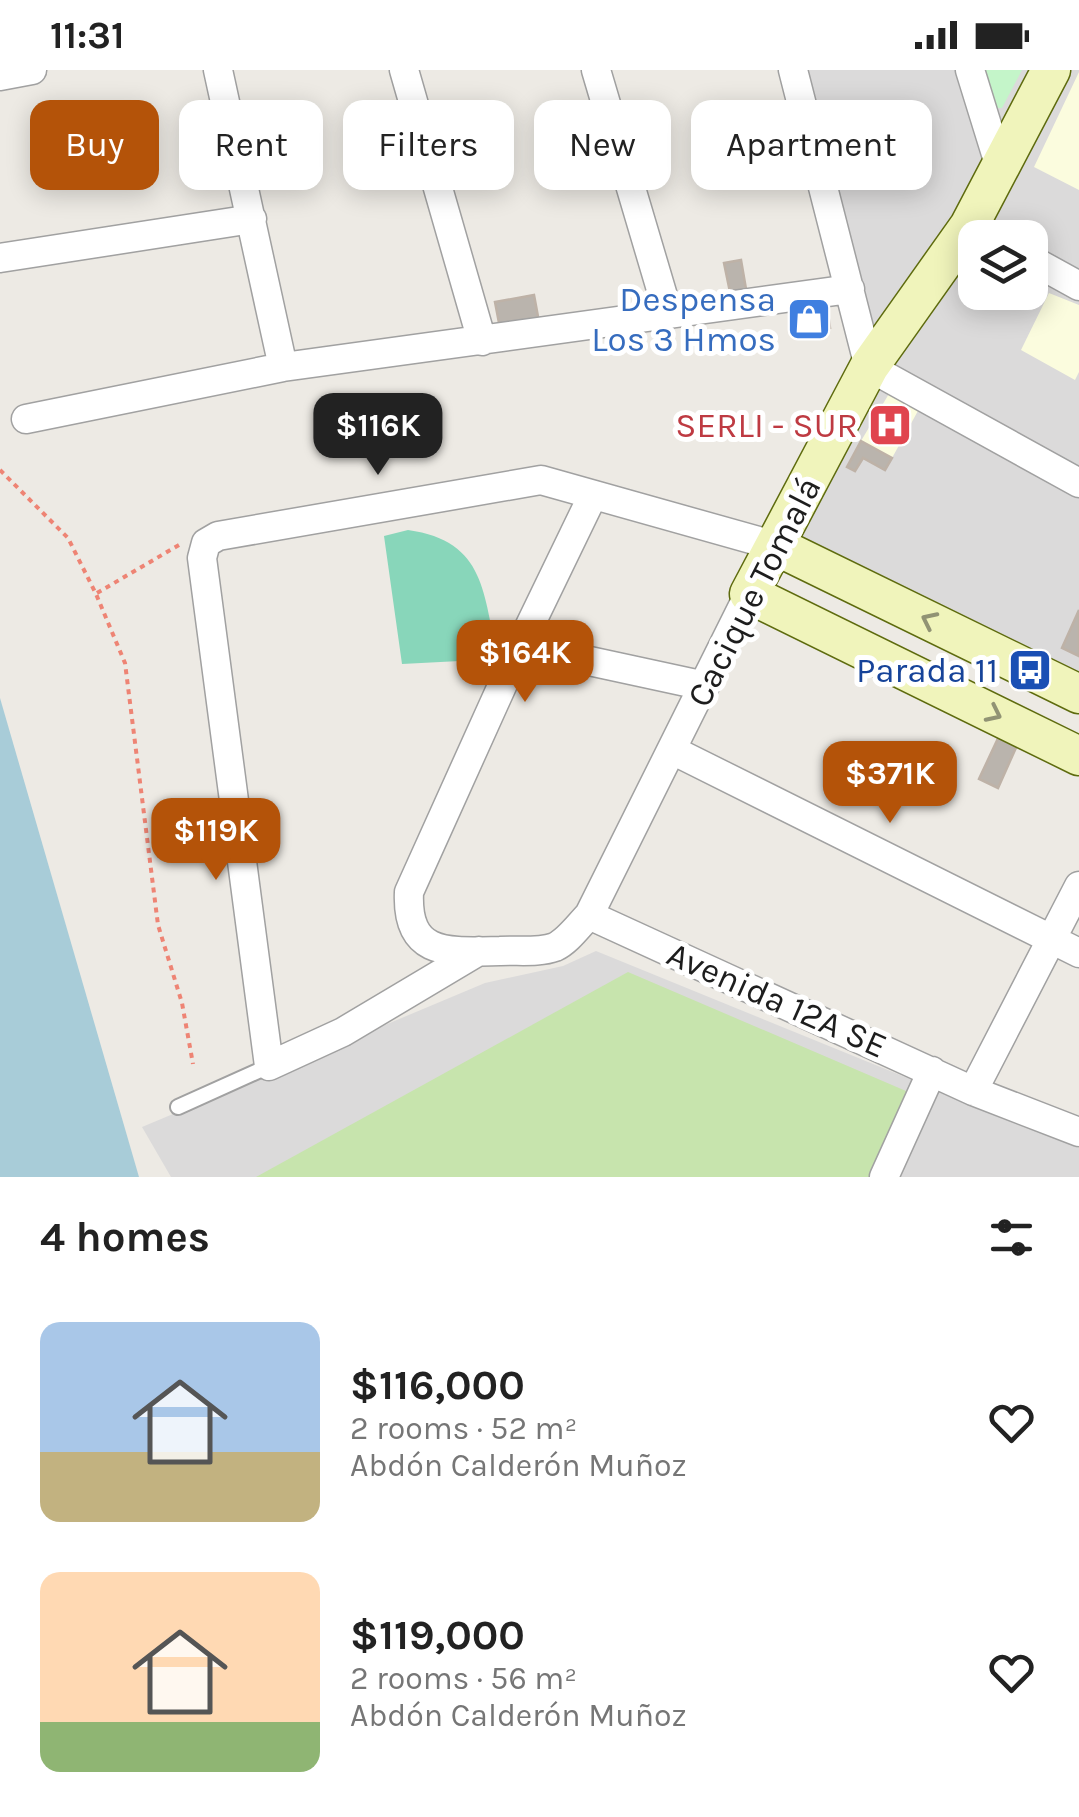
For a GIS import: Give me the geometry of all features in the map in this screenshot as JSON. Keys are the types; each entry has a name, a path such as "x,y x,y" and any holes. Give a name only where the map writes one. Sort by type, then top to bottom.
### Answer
{"street":[{"path":"0,76 32,70"},
{"path":"218,70 283,368"},
{"path":"404,70 482,341"},
{"path":"596,70 668,313"},
{"path":"793,70 869,367 1079,483"},
{"path":"970,70 1000,167"},
{"name":"Cacique Tomalá","path":"983,220 1000,167 1051,70"},
{"path":"0,258 252,218"},
{"name":"Cacique Tomalá","path":"589,915 869,367 958,258"},
{"path":"1048,269 1079,286"},
{"path":"26,419 283,368 850,289"},
{"path":"479,952 343,1032 269,1066 202,558 206,544 218,536 528,481 554,482 776,546 1079,694"},
{"path":"589,915 554,947 479,952 443,950 426,944 413,931 408,913 409,892 593,495"},
{"path":"750,594 1079,756"},
{"path":"520,646 705,686"},
{"path":"674,751 1079,953"},
{"path":"974,1091 1079,886"},
{"name":"Avenida 12A SE","path":"589,915 974,1091 1079,1132"},
{"path":"884,1177 932,1071"}],"lane":[{"path":"178,1107 269,1066"}],"path":[{"path":"0,470 68,538 126,663 158,925 182,1003 193,1064"},
{"path":"96,594 170,547 218,536"}],"shaded area":[{"path":"801,70 1036,70 1013,116 871,352 831,190 932,190 932,100 808,100"},
{"path":"1056,70 1079,70 1079,687 784,543 958,240 958,310 1048,310 1048,220 970,220"},
{"path":"1079,72 1079,190 1034,167"},
{"path":"1048,295 1079,305 1079,372 1075,380 1021,350 1041,310 1048,310"},
{"name":"SERLI - SUR","path":"890,392 919,409 892,458 861,441"},
{"path":"596,951 1079,1148 1079,1177 171,1177 142,1127 485,983 563,966"}],"green space":[{"path":"985,70 1022,70 1002,108 995,108"},
{"path":"408,530 434,536 467,559 484,593 498,659 402,664 384,536"},
{"path":"628,972 913,1094 874,1177 256,1177"}],"water":[{"path":"0,698 139,1177 0,1177"}],"building":[{"path":"741,260 746,289 730,292 724,263"},
{"path":"534,295 539,322 500,328 495,302"},
{"name":"Despensa Los 3 Hmos","path":"827,305 830,328 792,333 789,310"},
{"path":"861,441 892,458 885,470 863,458 855,471 847,467"},
{"path":"1079,610 1079,656 1062,648"},
{"path":"1001,732 1019,741 998,788 979,779"}],"place":[{"name":"Despensa Los 3 Hmos","path":"809,319"},
{"name":"SERLI - SUR","path":"890,425"},
{"name":"Parada 11","path":"1030,670"}]}
